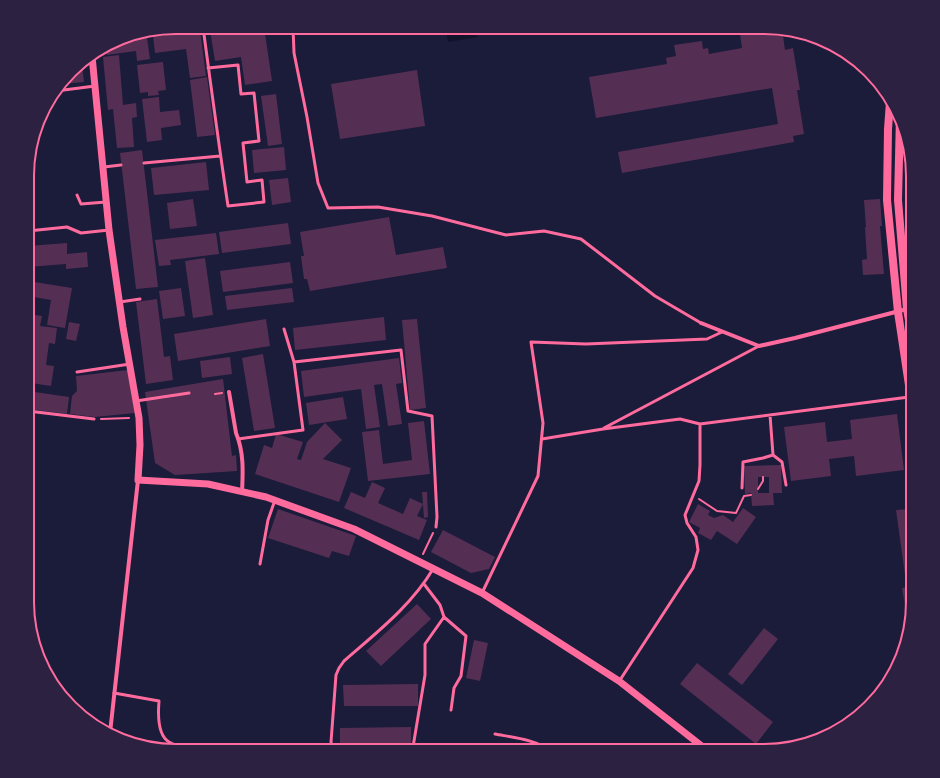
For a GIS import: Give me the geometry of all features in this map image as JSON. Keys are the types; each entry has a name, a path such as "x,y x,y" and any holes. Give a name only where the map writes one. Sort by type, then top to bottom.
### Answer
{"main road":[{"path":"889,110 887,200 898,312 906,361"},
{"path":"901,138 898,200 906,276"}],"street":[{"path":"93,61 109,230 139,418 140,445 138,480 111,728"},
{"path":"701,323 759,346 898,312 906,306"},
{"path":"229,392 242,457 242,492"},
{"path":"138,480 208,484 266,497 354,529 482,593 619,681 699,744"}],"lane":[{"path":"204,34 208,68 220,156 228,206 264,202 262,180 247,182 243,143 259,141 254,93 242,94 238,65 208,68"},
{"path":"293,34 294,53 308,117 318,183 328,208 378,208 432,216 506,235 544,231 581,240 655,296 701,323"},
{"path":"63,90 95,86"},
{"path":"144,163 220,156"},
{"path":"102,167 121,165"},
{"path":"77,195 81,204 106,202"},
{"path":"34,230 67,227 81,233 109,230"},
{"path":"120,302 140,299"},
{"path":"238,439 303,430 294,362 284,329"},
{"path":"482,593 538,476 543,423 531,342 586,344 707,339 722,332"},
{"path":"603,429 759,346"},
{"path":"294,362 401,350 408,411 432,416 437,517 436,526"},
{"path":"76,372 130,364"},
{"path":"136,401 189,394"},
{"path":"542,438 680,419 700,424 906,398"},
{"path":"34,412 94,419"},
{"path":"770,415 773,455 782,462 786,485"},
{"path":"619,681 693,568 698,550 696,537 687,523 685,516 699,480 700,424"},
{"path":"742,488 743,462 773,455"},
{"path":"260,564 268,520 275,500"},
{"path":"332,744 336,675 339,668 344,661 396,615 424,584 433,569"},
{"path":"424,584 440,605 444,617 466,636 461,676 454,688 451,710"},
{"path":"414,744 425,675 425,644 444,617"},
{"path":"114,693 159,701 158,719 162,731 168,741 175,744"},
{"path":"496,734 537,744"}],"path":[{"path":"94,419 139,418"},
{"path":"758,489 763,481 763,477"},
{"path":"693,495 716,511 736,513 744,496 751,495"},
{"path":"419,562 436,526"}],"shaded area":[{"path":"447,34 477,34 477,37 448,42"}],"building":[{"path":"169,34 201,34 206,76 190,78 186,49 155,53 153,36"},
{"path":"211,34 265,34 272,81 245,85 241,57 215,61"},
{"path":"740,34 783,35 785,50 793,48 800,90 797,90 804,134 793,136 794,142 622,173 618,152 778,124 772,88 596,118 589,77 667,64 666,58 676,56 674,45 702,41 703,49 708,48 709,54 742,48"},
{"path":"147,38 150,59 137,61 136,51 107,55 107,52 139,39"},
{"path":"119,55 123,105 136,103 137,117 132,118 134,147 117,148 113,109 108,110 103,57"},
{"path":"163,62 166,90 158,91 159,95 148,96 148,92 140,93 137,65"},
{"path":"82,69 84,82 68,83"},
{"path":"417,70 425,126 340,139 331,84"},
{"path":"207,77 215,135 197,137 190,80"},
{"path":"276,94 282,144 268,146 261,96"},
{"path":"159,97 160,112 179,110 181,125 161,128 162,140 147,142 142,99"},
{"path":"284,147 286,170 254,173 252,150"},
{"path":"142,150 158,287 136,289 120,153"},
{"path":"206,162 209,190 154,195 151,168"},
{"path":"288,178 291,202 272,205 269,180"},
{"path":"193,199 197,226 170,229 167,203"},
{"path":"880,199 882,226 880,226 884,274 863,275 862,260 867,259 864,200"},
{"path":"389,217 396,255 443,247 447,268 310,291 307,279 304,279 301,256 304,256 300,232"},
{"path":"288,223 291,244 222,253 219,232"},
{"path":"216,233 219,254 170,260 171,265 159,266 155,240"},
{"path":"67,243 67,254 87,252 88,267 66,269 66,264 34,267 34,246"},
{"path":"205,258 213,315 193,318 185,261"},
{"path":"290,262 293,283 223,292 220,271"},
{"path":"34,282 72,288 65,328 47,325 51,300 34,297"},
{"path":"181,288 185,316 163,319 159,291"},
{"path":"292,288 294,302 227,310 225,296"},
{"path":"157,299 164,357 170,356 173,380 146,384 136,302"},
{"path":"34,315 42,316 40,326 57,328 55,344 49,343 46,365 54,366 51,386 34,383"},
{"path":"384,317 386,340 295,350 293,328"},
{"path":"266,319 270,346 178,361 174,334"},
{"path":"417,319 426,408 410,410 402,320"},
{"path":"69,322 80,324 76,341 66,339"},
{"path":"263,354 275,428 254,431 242,358"},
{"path":"230,357 232,374 202,378 200,361"},
{"path":"399,358 402,383 396,384 402,424 388,426 382,384 374,385 380,427 366,429 361,389 304,397 301,371"},
{"path":"128,370 135,413 95,417 70,414 72,396 77,391 76,376"},
{"path":"223,379 232,456 236,455 237,471 175,475 155,463 145,392"},
{"path":"34,392 69,397 67,414 34,410"},
{"path":"343,397 347,419 309,425 306,403"},
{"path":"897,414 904,470 856,476 854,456 829,459 831,476 791,481 784,427 825,422 827,442 852,439 850,420"},
{"path":"424,421 430,474 368,481 362,432 379,430 383,464 412,460 408,423"},
{"path":"325,423 342,440 323,459 351,468 339,502 255,474 264,445 272,448 276,434 303,442 297,459 301,460 307,442"},
{"path":"781,465 782,493 773,493 774,505 752,506 751,493 745,494 744,466","holes":["758,477 769,477 769,493 758,493"]},
{"path":"372,482 385,488 378,503 403,514 410,498 423,504 417,516 427,520 419,540 344,508 351,492 365,498"},
{"path":"422,492 427,492 428,517 424,518"},
{"path":"698,504 710,511 708,515 714,518 723,515 733,522 743,508 756,517 737,544 717,531 711,540 698,533 700,528 689,522"},
{"path":"278,509 356,536 349,556 332,551 329,558 268,538"},
{"path":"906,509 906,575 905,575 896,510"},
{"path":"443,530 495,557 489,569 471,573 431,552"},
{"path":"906,587 906,612 902,588"},
{"path":"417,604 431,619 381,666 366,651"},
{"path":"764,628 778,639 742,685 728,674"},
{"path":"474,640 488,643 480,681 466,678"},
{"path":"697,663 773,722 756,744 680,684"},
{"path":"418,684 418,706 344,706 343,685"},
{"path":"411,727 411,744 340,744 340,728"}]}
